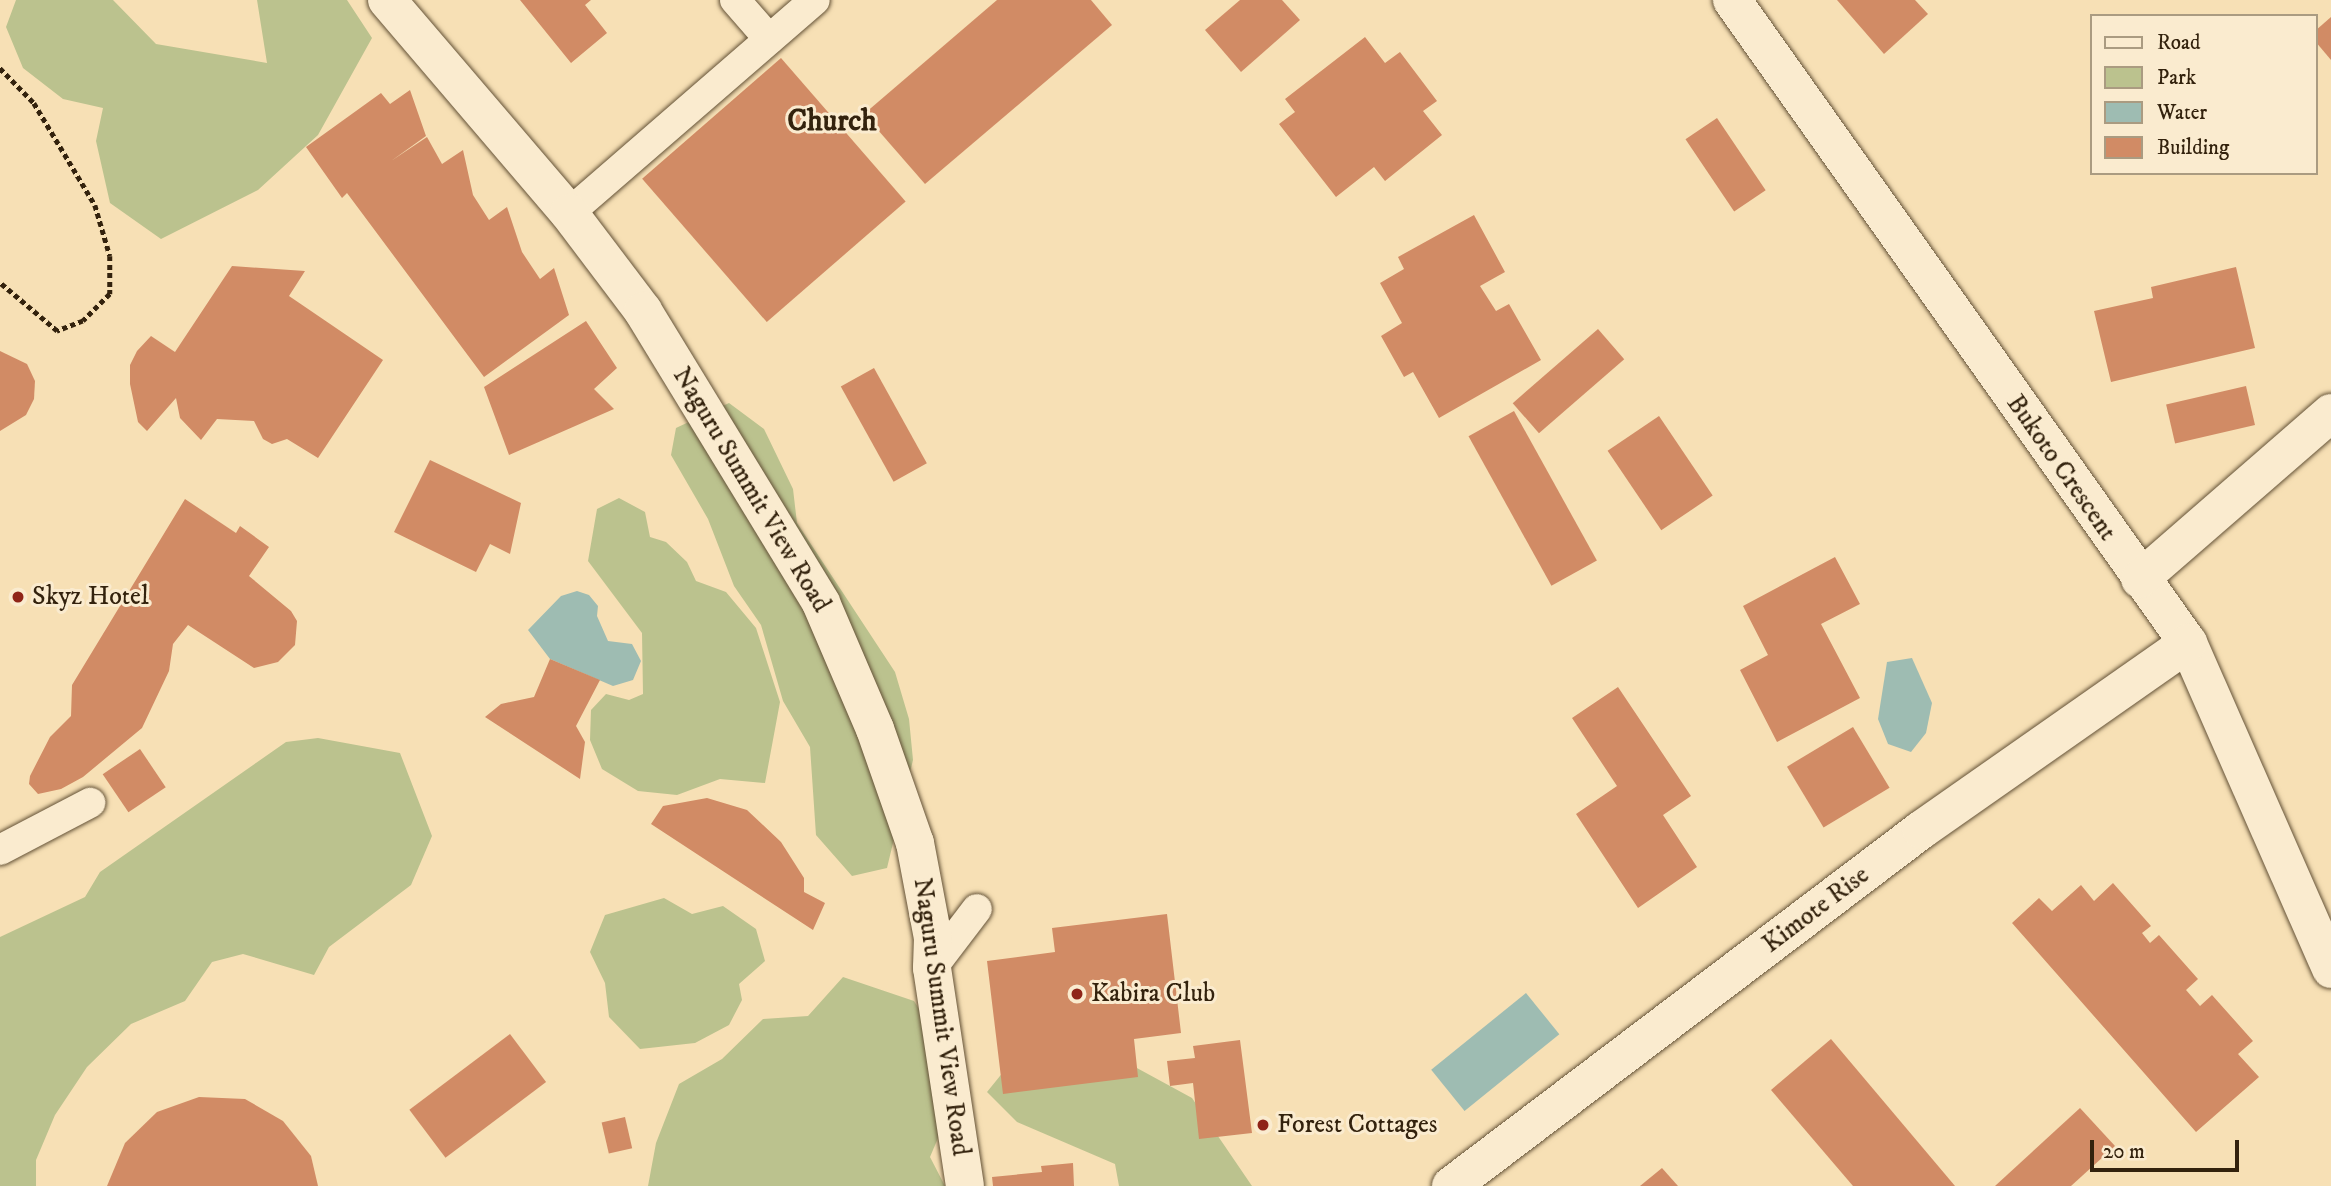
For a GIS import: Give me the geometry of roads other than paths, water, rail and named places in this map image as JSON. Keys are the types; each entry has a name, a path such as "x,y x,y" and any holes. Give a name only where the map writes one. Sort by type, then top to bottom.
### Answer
{"street":[{"name":"Bukoto Crescent","path":"1732,0 2140,579 2188,643 2331,969"},
{"name":"Naguru Summit View Road","path":"393,4 569,213 643,311 821,603 875,729 915,843 933,938 932,968 965,1186"},
{"path":"2140,579 2331,413"},
{"name":"Kimote Rise","path":"1451,1186 1921,830 2188,643"}],"lane":[{"path":"735,0 769,39"},
{"path":"569,213 815,0"},
{"path":"0,850 90,803"},
{"path":"932,968 978,909"}],"water":[{"path":"577,591 589,595 598,606 597,616 608,641 632,644 641,661 633,680 613,686 550,659 528,630 561,596"},
{"path":"1912,658 1932,703 1926,733 1911,752 1888,744 1878,719 1887,662"},
{"path":"1526,993 1559,1034 1465,1111 1431,1070"}],"place":[{"name":"Skyz Hotel","path":"18,597"},
{"name":"Kabira Club","path":"1077,994"},
{"name":"Forest Cottages","path":"1263,1125"}],"district":[{"name":"Church","path":"832,122"}]}
